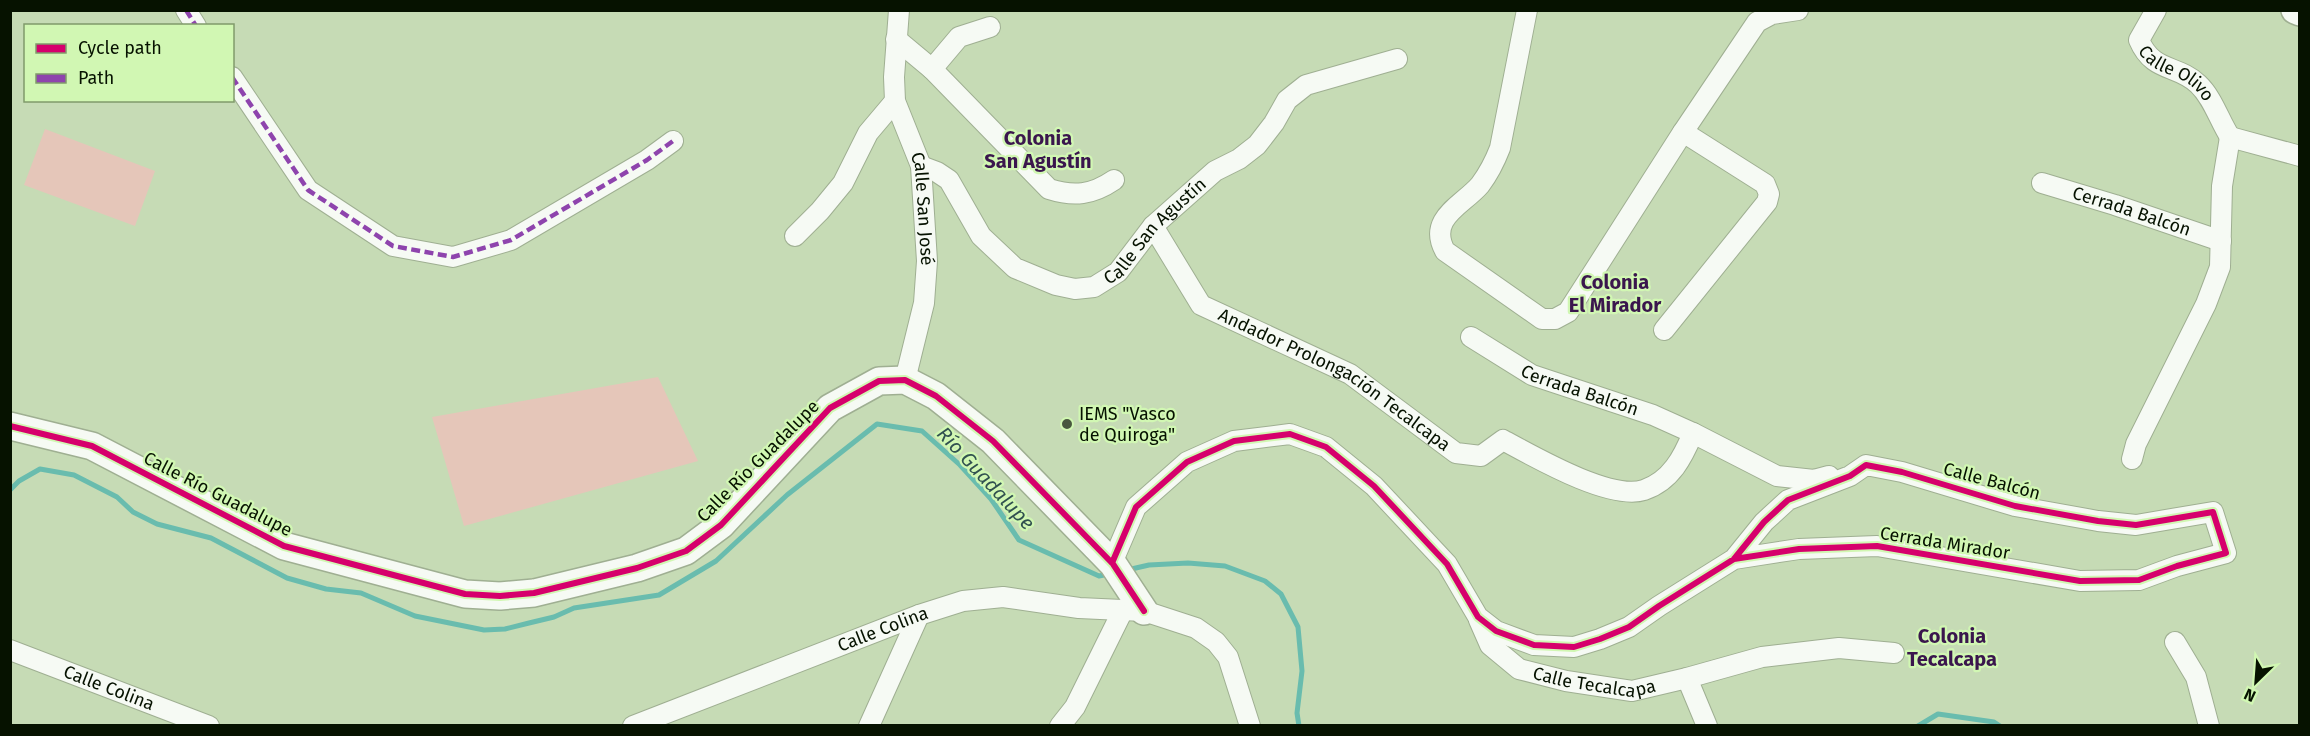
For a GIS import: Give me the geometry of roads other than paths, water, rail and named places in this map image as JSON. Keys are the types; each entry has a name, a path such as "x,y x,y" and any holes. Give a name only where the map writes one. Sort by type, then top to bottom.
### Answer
{"street":[{"path":"186,10 195,24"},
{"name":"Calle San José","path":"899,10 894,77 895,101 921,166 927,261 924,303 905,380"},
{"path":"1527,10 1500,148 1492,167 1479,186 1452,208 1440,228 1440,242 1445,251 1542,319 1555,319 1568,312 1683,132 1758,22 1772,14 1798,10"},
{"name":"Calle Olivo","path":"2156,10 2139,40 2144,52 2153,61 2196,82 2206,93 2230,137"},
{"path":"2295,10 2300,12"},
{"path":"932,69 959,37 990,27"},
{"path":"896,39 932,69 1049,189 1065,194 1085,195 1114,180"},
{"name":"Calle San Agustín","path":"921,166 937,171 949,180 981,236 1015,268 1056,285 1075,289 1094,287 1118,272 1153,226 1215,171 1239,159 1257,145 1274,123 1287,100 1306,86 1397,59"},
{"path":"234,80 308,190 393,246 453,256 511,240 647,160 673,141"},
{"path":"795,236 843,183 868,134 895,101"},
{"path":"1664,330 1767,202 1769,194 1765,184 1683,132"},
{"path":"2132,459 2136,444 2206,304 2220,267 2222,186 2230,137 2300,156"},
{"name":"Cerrada Balcón","path":"2042,183 2221,241"},
{"name":"Andador Prolongación Tecalcapa","path":"1153,226 1201,305 1350,374 1456,453 1481,456 1503,440 1566,473 1611,489 1642,491 1661,481 1673,470 1683,457 1693,433"},
{"name":"Cerrada Balcón","path":"1471,337 1532,375 1653,415 1693,433"},
{"path":"905,380 936,396 993,441 1117,570 1133,611"},
{"name":"Calle Río Guadalupe","path":"10,426 92,446 284,546 465,594 500,596 534,593 637,568 686,551 721,525 830,408 879,381 905,380"},
{"path":"1693,433 1777,476 1814,480 1872,466"},
{"name":"Calle Tecalcapa","path":"1117,570 1136,507 1187,462 1234,441 1290,434 1326,447 1374,486 1447,564 1478,617 1490,645 1519,669 1566,681 1632,691 1762,657 1839,648 1894,653"},
{"path":"1478,617 1496,632 1534,645 1575,646 1600,639 1629,627 1734,559 1764,522 1788,500 1872,466"},
{"name":"Calle Balcón","path":"1872,466 2015,506 2098,521 2136,525 2213,512 2226,553 2177,566 2139,580 2080,581"},
{"name":"Cerrada Mirador","path":"1734,559 1799,549 1877,546 2080,581"},
{"name":"Calle Colina","path":"641,724 919,615 963,601 1003,597 1079,608 1133,611"},
{"path":"1060,726 1075,707 1133,611"},
{"path":"1133,611 1196,628 1216,642 1228,657 1250,726"},
{"path":"869,726 919,615"},
{"path":"2175,642 2196,677 2209,726"},
{"name":"Calle Colina","path":"10,650 209,726"},
{"path":"1687,678 1707,726"}],"waterway":[{"name":"Río Guadalupe","path":"10,490 19,481 40,469 74,475 117,497 133,512 157,524 211,538 287,578 326,589 361,593 415,616 484,630 505,629 554,617 574,608 659,595 716,561 787,495 877,424 922,431 960,465 991,499 1019,540 1099,576 1109,574"},
{"name":"Río Guadalupe","path":"1127,570 1149,565 1188,563 1225,566 1265,581 1281,594 1298,627 1302,671 1297,713 1299,726"},
{"name":"Río Guadalupe","path":"1918,726 1938,714 1994,722 2000,726"}],"place":[{"name":"IEMS \"Vasco de Quiroga\"","path":"1067,424"}],"district":[{"name":"Colonia San Agustín","path":"1038,150"},
{"name":"Colonia El Mirador","path":"1615,294"},
{"name":"Colonia Tecalcapa","path":"1952,648"}]}
